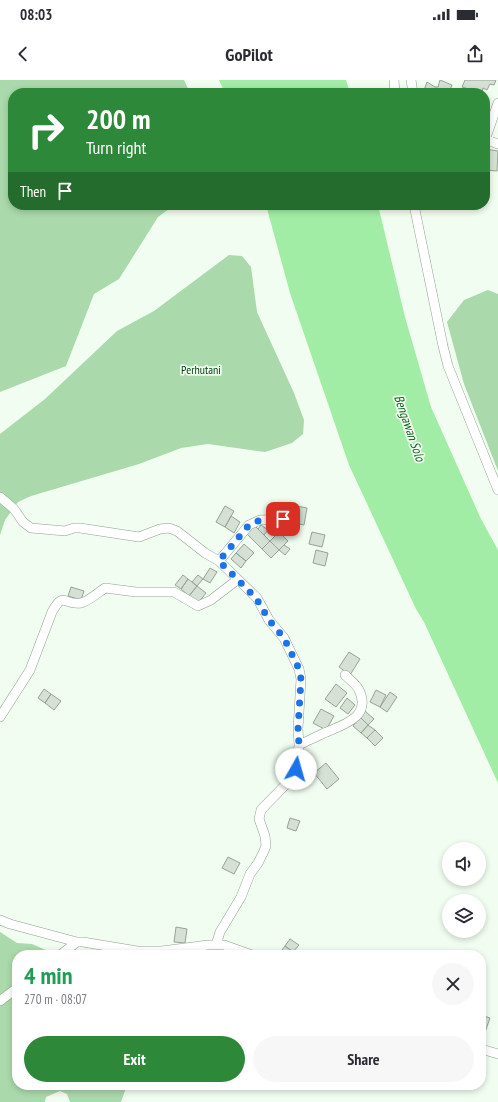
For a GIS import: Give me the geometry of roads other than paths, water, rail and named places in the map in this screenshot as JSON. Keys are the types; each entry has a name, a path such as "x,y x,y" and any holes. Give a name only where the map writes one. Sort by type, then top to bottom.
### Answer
{"street":[{"path":"490,125 498,103"},
{"path":"415,210 448,366 498,490"},
{"path":"0,496 14,509 23,522 31,528 65,531 80,528 139,537 160,529 169,528 177,531 205,553 219,561 256,598 269,620 284,638 299,669 301,679 298,729 299,745 296,769 290,780 261,810 259,819 266,846 258,863 250,874 241,897 220,932 216,945"},
{"path":"219,561 249,525 260,520 283,519"},
{"path":"0,717 30,670 52,612 60,600 81,603 105,588 136,592 174,592 198,606 211,600 237,580"},
{"path":"299,745 342,726 356,718 359,714 362,698 359,689 345,675"},
{"path":"0,920 77,942 130,950"},
{"path":"67,950 77,942"},
{"path":"171,950 216,945 224,945 238,950"},
{"path":"0,1001 12,992"},
{"path":"486,1050 498,1054"}],"water":[{"path":"219,80 346,80 348,88 223,88"},
{"name":"Bengawan Solo","path":"267,210 379,210 405,317 431,407 481,519 498,550 498,783 424,622 416,609 349,465 290,293"}],"park label":[{"name":"Perhutani","path":"201,370"}]}
